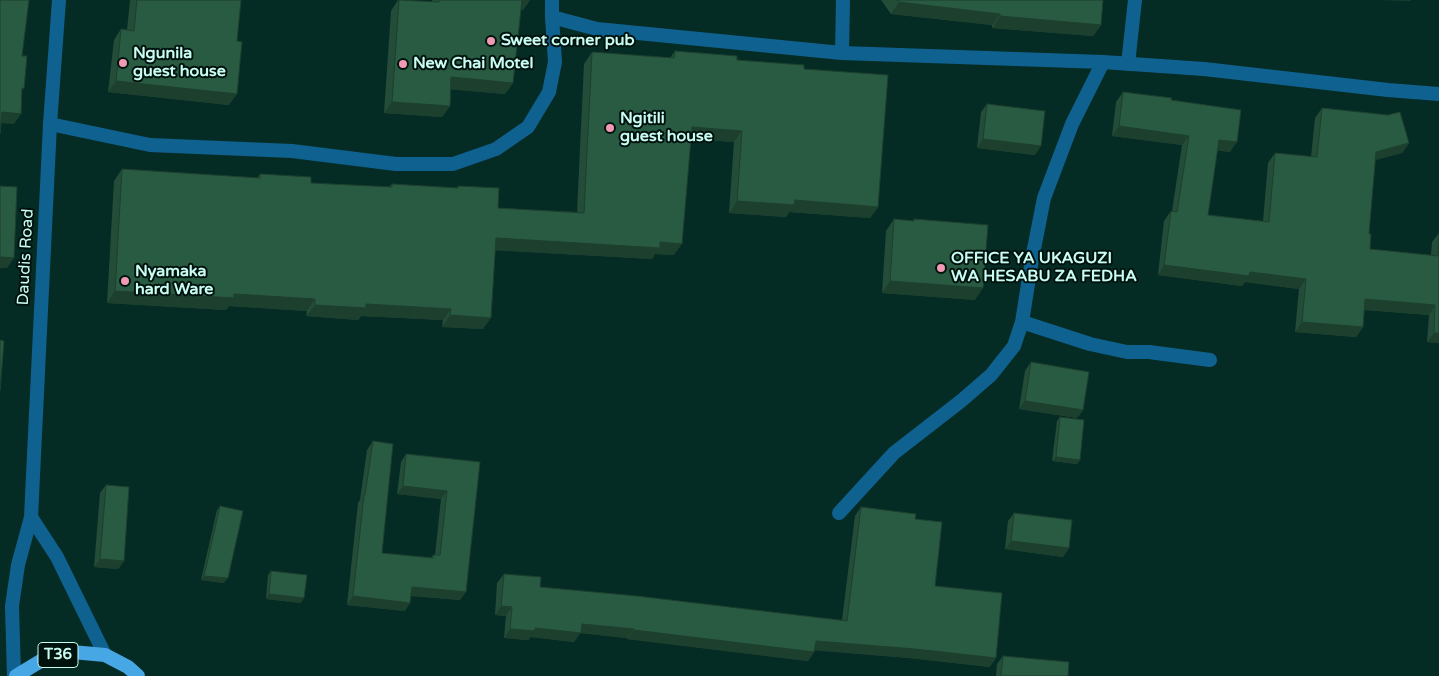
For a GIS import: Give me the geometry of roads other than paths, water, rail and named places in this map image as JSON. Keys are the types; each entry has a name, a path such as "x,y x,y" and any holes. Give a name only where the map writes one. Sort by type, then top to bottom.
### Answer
{"highway":[{"name":"T36","path":"15,676 44,659 72,652 105,655 128,667 138,676"}],"street":[{"name":"Daudis Road","path":"15,676 12,606 18,565 31,517 50,124 59,0"},
{"path":"50,124 150,145 292,151 396,164 453,164 496,149 528,127 549,92 555,62 552,0"},
{"path":"842,53 843,0"},
{"path":"1128,64 1135,0"},
{"path":"552,16 597,29 842,53 1103,62 1204,69 1439,94"},
{"path":"839,512 894,453 991,375 1014,346 1022,322 1044,198 1072,124 1103,62"},
{"path":"1022,322 1090,344 1127,352 1149,352 1210,360"},
{"path":"31,517 57,557 105,655"}],"place":[{"name":"Sweet corner pub","path":"491,41"},
{"name":"Ngunila guest house","path":"123,63"},
{"name":"New Chai Motel","path":"403,64"},
{"name":"Ngitili guest house","path":"610,128"},
{"name":"OFFICE YA UKAGUZI WA HESABU ZA FEDHA","path":"941,268"},
{"name":"Nyamaka hard Ware","path":"125,281"}]}
